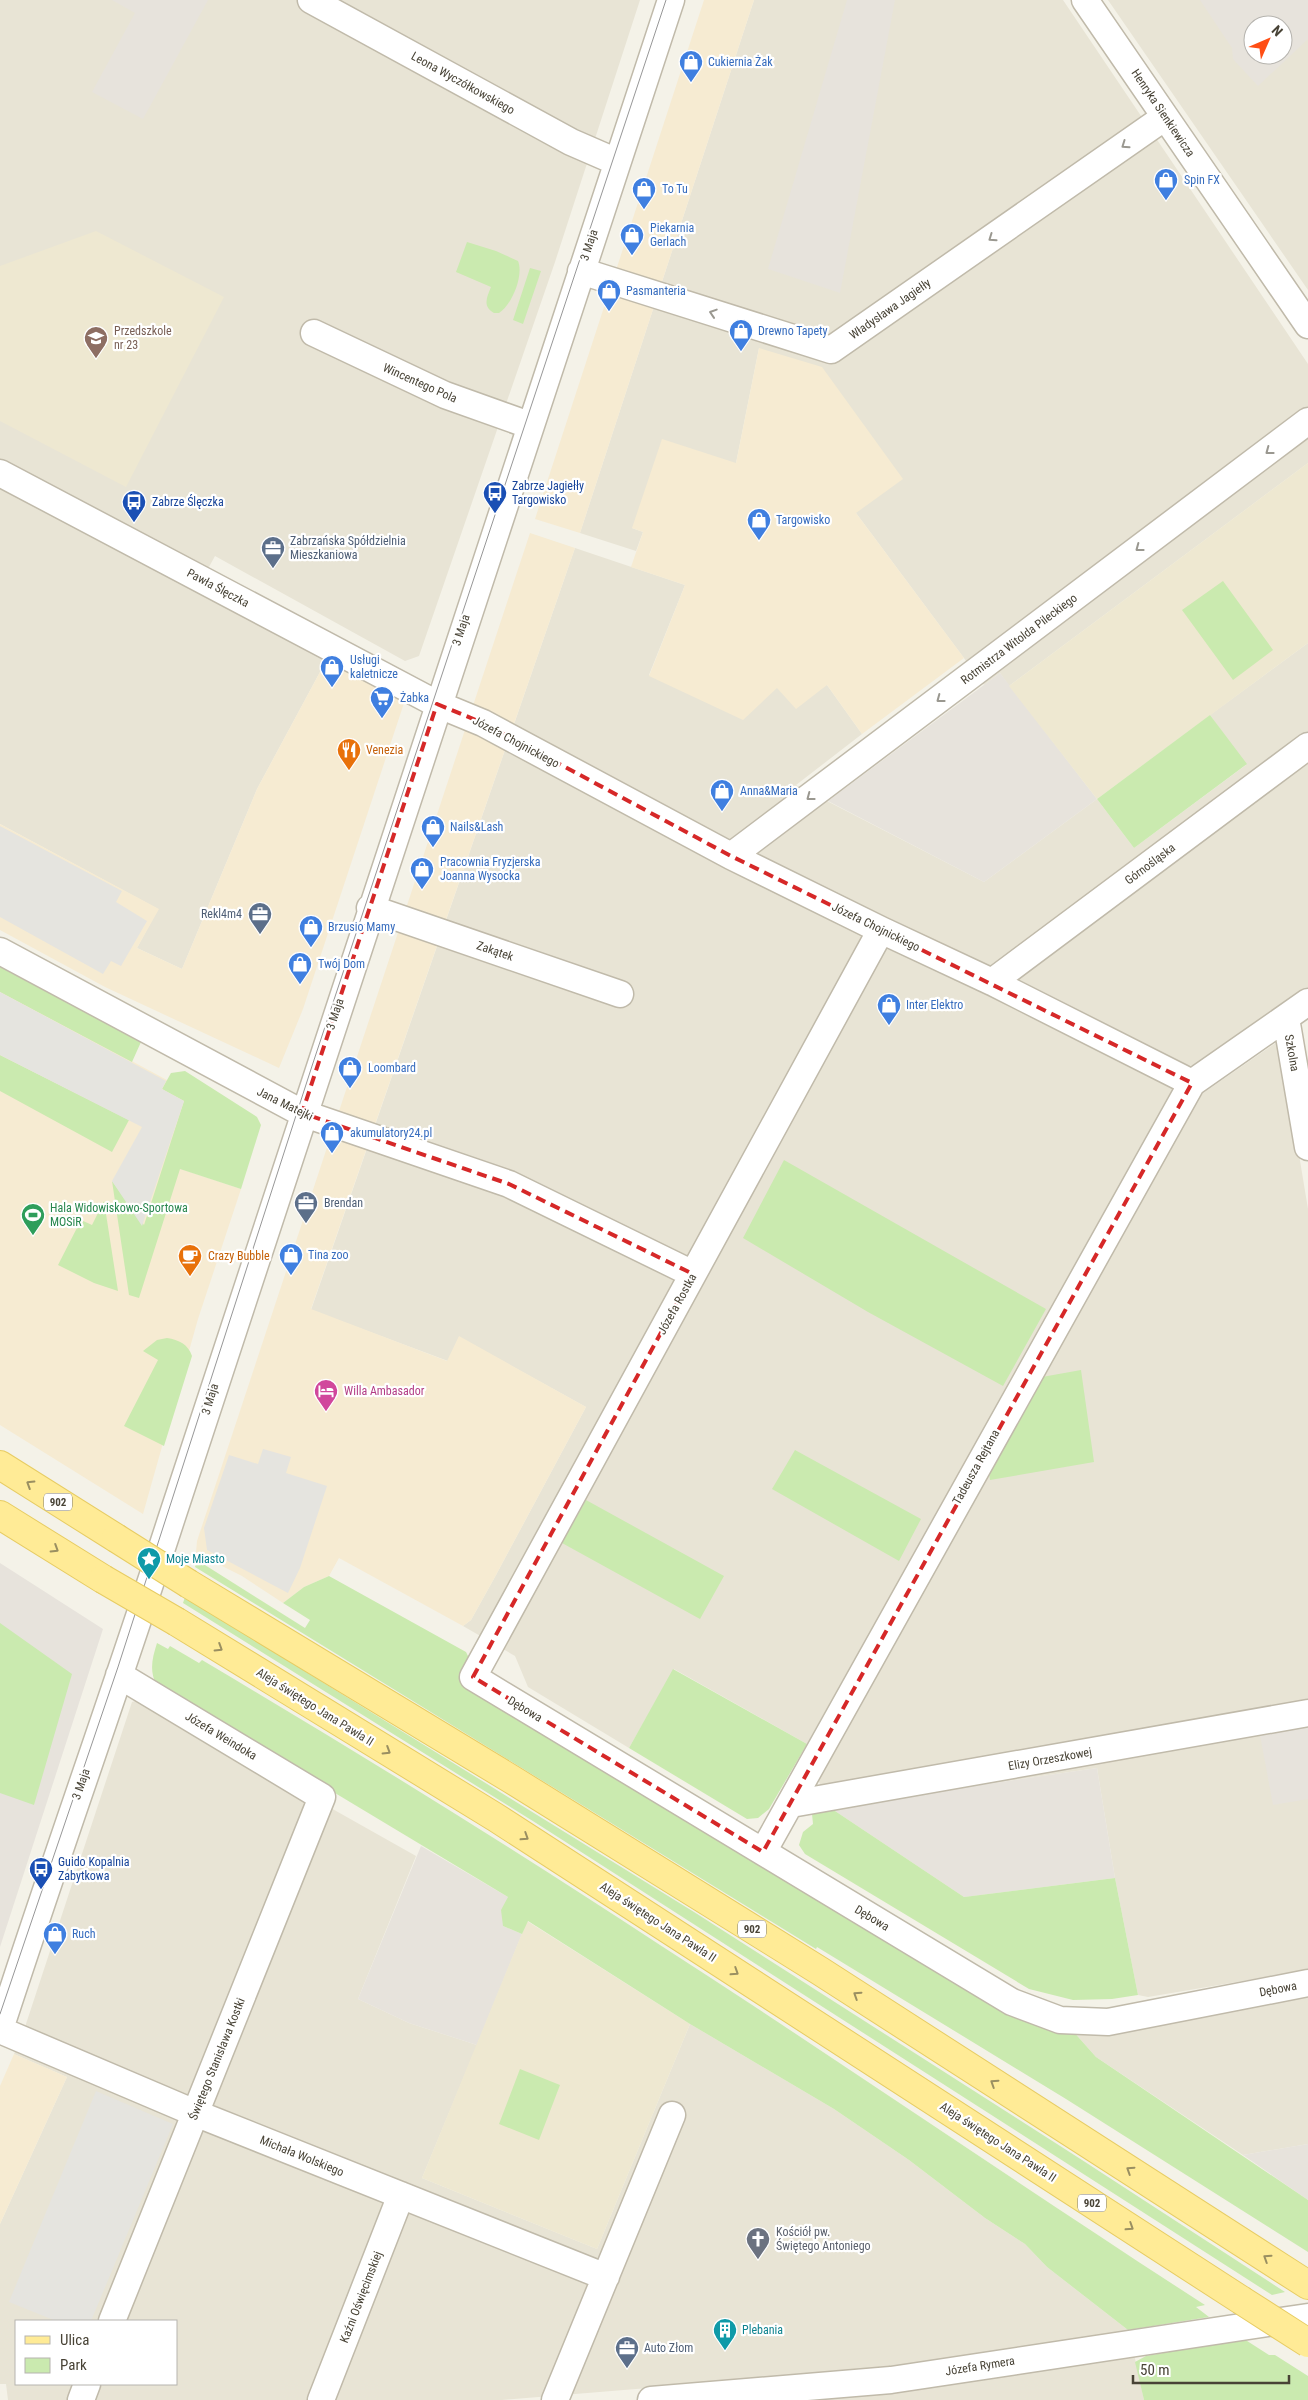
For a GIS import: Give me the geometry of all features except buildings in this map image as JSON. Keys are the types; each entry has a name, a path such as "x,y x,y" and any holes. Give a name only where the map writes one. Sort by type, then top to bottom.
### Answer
{"main road":[{"name":"902","path":"0,1465 189,1584 511,1779 812,1966 1308,2285"},
{"name":"Aleja świętego Jana Pawła II","path":"0,1515 495,1817 1308,2342"}],"street":[{"name":"Leona Wyczółkowskiego","path":"311,0 571,142 616,162"},
{"name":"3 Maja","path":"0,2030 50,1875 119,1675 302,1113 671,0"},
{"name":"Henryka Sienkiewicza","path":"1085,0 1308,325"},
{"name":"Władysława Jagiełły","path":"580,271 831,350 1165,117"},
{"name":"Wincentego Pola","path":"314,333 445,396 529,425"},
{"name":"Rotmistrza Witolda Pileckiego","path":"731,856 1308,421"},
{"name":"Pawła Ślęczka","path":"0,472 437,704"},
{"name":"Józefa Chojnickiego","path":"437,704 483,723 731,856 992,982 1192,1083"},
{"name":"Górnośląska","path":"992,982 1308,746"},
{"name":"Zakątek","path":"370,908 620,994"},
{"name":"Józefa Rostka","path":"473,1677 881,930"},
{"name":"Jana Matejki","path":"0,951 302,1113 510,1184 693,1274"},
{"path":"1192,1083 1308,1002"},
{"name":"Szkolna","path":"1286,1018 1308,1147"},
{"name":"Tadeusza Rejtana","path":"763,1852 792,1804 957,1501 1192,1083"},
{"name":"Józefa Weindoka","path":"119,1675 322,1798"},
{"name":"Dębowa","path":"473,1677 1012,2002 1060,2020 1108,2022 1308,1983"},
{"name":"Elizy Orzeszkowej","path":"792,1804 1308,1713"},
{"name":"Świętego Stanisława Kostki","path":"112,2320 322,1798"},
{"name":"Michała Wolskiego","path":"0,2030 195,2113 606,2277"},
{"path":"555,2400 672,2115"},
{"name":"Kaźni Oświęcimskiej","path":"322,2400 401,2195"},
{"name":"Józefa Rymera","path":"650,2400 892,2390 1308,2317"},
{"path":"81,2400 87,2385"}],"highlighted area":[{"path":"437,704 483,723 731,856 1192,1083 763,1852 473,1677 693,1274 509,1184 302,1113"}],"shaded area":[{"path":"0,0 640,0 555,262 419,656 405,661 215,556 198,587 327,659 257,789 182,969 137,948 158,909 0,824"},
{"path":"112,0 208,0 143,119 92,92 135,13"},
{"path":"704,0 754,0 580,533 535,519"},
{"path":"754,0 1063,0 1308,364 1308,463 1009,686 1000,673 984,685 856,513 759,348 736,463 632,528 643,532 636,551 580,533"},
{"path":"847,0 895,0 840,293 768,269"},
{"path":"1108,0 1308,0 1308,290"},
{"path":"1200,0 1308,0 1308,39 1293,53 1293,15 1243,15 1243,65 1280,65 1258,86 1233,59 1232,48"},
{"name":"Przedszkole nr 23","path":"96,231 224,297 126,487 0,421 0,266"},
{"name":"Targowisko","path":"759,348 822,367 903,479 856,513 964,658 862,734 827,685 796,709 777,688 743,720 649,676 685,585 631,567 643,532 632,528 662,439 736,463"},
{"path":"1308,463 1308,643 1097,799 1009,686"},
{"path":"530,533 575,548 311,1309 447,1361 459,1336 586,1407 471,1620 463,1626 339,1558 329,1576 304,1587 283,1603 242,1576 196,1553 197,1541"},
{"path":"575,548 685,585 649,675 777,688 827,685 862,734 796,785 984,882 1097,799 1134,848 1246,765 1210,715 1308,643 1308,1018 1292,997 1200,1064 1188,1066 807,1744 674,1669 629,1748 528,1687 515,1656 463,1626 471,1620 586,1407 459,1337 448,1361 311,1310"},
{"path":"327,659 405,700 303,1009 279,1068 105,987 0,930 0,824 159,909 137,948 182,969 257,789"},
{"path":"1000,673 1097,799 984,882 828,801"},
{"path":"0,826 122,891 116,902 147,921 121,966 111,961 103,974 0,917"},
{"path":"0,990 204,1100 181,1169 241,1189 198,1319 143,1514 0,1425"},
{"path":"0,992 166,1081 162,1089 184,1101 142,1226 112,1181 142,1127 0,1055"},
{"path":"1280,1040 1308,1209 1308,1970 1148,1997 1138,1995 1115,1878 1097,1768 829,1807 818,1779 1196,1098"},
{"path":"263,1449 291,1457 286,1473 327,1486 300,1568 288,1593 207,1550 204,1528 229,1455 258,1464"},
{"path":"0,1563 103,1629 0,1947"},
{"path":"139,1700 416,1856 358,1999 409,2023 477,2045 422,2178 597,2249 690,2024 834,2109 909,2160 985,2218 1025,2244 1047,2267 1128,2330 1130,2335 890,2368 502,2400 8,2400 6,2384 0,2384 0,2224 67,2077 14,2054 24,2030 132,1702"},
{"path":"1308,1727 1308,1799 1273,1805 1260,1735"},
{"path":"1097,1768 1115,1878 964,1897 829,1807"},
{"path":"421,1846 508,1897 503,1926 522,1934 477,2045 409,2023 358,1999"},
{"path":"527,1921 690,2024 597,2249 422,2178"},
{"path":"1308,1993 1308,2144 1243,2155 1096,2057 1072,2030"},
{"path":"14,2054 67,2077 0,2224 0,2086"},
{"path":"96,2091 173,2124 91,2320 54,2320 9,2302"},
{"path":"1308,2144 1308,2200 1243,2155"},
{"path":"1134,2354 1144,2400 787,2400"}],"green space":[{"path":"467,242 496,251 518,261 519,274 516,289 504,309 499,313 494,313 490,310 487,304 491,287 456,272"},
{"path":"530,268 541,271 523,324 513,320"},
{"path":"1223,581 1273,650 1233,680 1182,610"},
{"path":"1210,715 1247,764 1134,848 1097,799"},
{"path":"0,967 141,1042 132,1062 0,992"},
{"path":"0,1055 129,1120 112,1152 0,1091"},
{"path":"185,1071 257,1117 261,1125 241,1189 180,1169 139,1298 129,1295 112,1181 144,1225 184,1101 162,1089 171,1073"},
{"path":"784,1160 1046,1309 1003,1386 868,1312 743,1238"},
{"path":"104,1201 118,1291 94,1283 58,1265 81,1220 92,1225"},
{"path":"167,1338 182,1343 188,1348 192,1356 164,1446 124,1426 158,1360 143,1351 157,1340"},
{"path":"1081,1370 1094,1462 990,1480 989,1472 1042,1377"},
{"path":"795,1450 921,1519 899,1561 772,1489"},
{"path":"586,1500 724,1576 700,1619 562,1543"},
{"path":"197,1560 305,1628 310,1620 283,1603 304,1587 329,1576 466,1652 469,1658 459,1677 689,1817 1072,2030 1096,2057 1308,2200 1308,2252 1066,2099 817,1947 816,1949 195,1567"},
{"path":"185,1597 694,1912 1285,2292 1272,2295 536,1823 183,1603"},
{"path":"0,1623 72,1674 34,1805 0,1793"},
{"path":"157,1643 168,1649 170,1646 199,1663 202,1660 547,1872 1205,2305 1196,2307 1209,2317 1128,2330 1047,2267 1025,2244 985,2218 909,2160 834,2109 690,2024 528,1921 522,1934 503,1926 501,1910 508,1897 157,1686 154,1681 152,1665"},
{"path":"673,1669 807,1744 769,1809 758,1818 747,1819 629,1748"},
{"path":"829,1807 964,1897 1115,1878 1138,1995 1112,1999 1073,2000 1029,1989 805,1854 799,1845 803,1832 813,1824 812,1814"},
{"path":"520,2069 560,2085 539,2140 499,2124"},
{"path":"1244,2339 1269,2355 1275,2355 1308,2376 1308,2400 1144,2400 1135,2362 1146,2356"}],"tram line":[{"path":"0,2014 118,1667 312,1066 666,0"}],"place":[{"name":"Cukiernia Żak","path":"691,83"},
{"name":"Spin FX","path":"1166,201"},
{"name":"To Tu","path":"644,210"},
{"name":"Piekarnia Gerlach","path":"632,256"},
{"name":"Pasmanteria","path":"609,312"},
{"name":"Drewno Tapety","path":"741,352"},
{"name":"Przedszkole nr 23","path":"96,359"},
{"name":"Zabrze Jagiełły Targowisko","path":"495,514"},
{"name":"Zabrze Ślęczka","path":"134,523"},
{"name":"Targowisko","path":"759,541"},
{"name":"Zabrzańska Spółdzielnia Mieszkaniowa","path":"273,569"},
{"name":"Usługi kaletnicze","path":"332,688"},
{"name":"Żabka","path":"382,719"},
{"name":"Venezia","path":"349,771"},
{"name":"Anna&Maria","path":"722,812"},
{"name":"Nails&Lash","path":"433,848"},
{"name":"Pracownia Fryzjerska Joanna Wysocka","path":"422,890"},
{"name":"Rekl4m4","path":"260,935"},
{"name":"Brzusio Mamy","path":"311,948"},
{"name":"Twój Dom","path":"300,985"},
{"name":"Inter Elektro","path":"889,1026"},
{"name":"Loombard","path":"350,1089"},
{"name":"akumulatory24.pl","path":"332,1154"},
{"name":"Brendan","path":"306,1224"},
{"name":"Hala Widowiskowo-Sportowa MOSiR","path":"33,1236"},
{"name":"Tina zoo","path":"291,1276"},
{"name":"Crazy Bubble","path":"190,1277"},
{"name":"Willa Ambasador","path":"326,1412"},
{"name":"Moje Miasto","path":"149,1580"},
{"name":"Guido Kopalnia Zabytkowa","path":"41,1890"},
{"name":"Ruch","path":"55,1955"},
{"name":"Kościół pw. Świętego Antoniego","path":"758,2260"},
{"name":"Plebania","path":"725,2351"},
{"name":"Auto Złom","path":"627,2369"}]}
